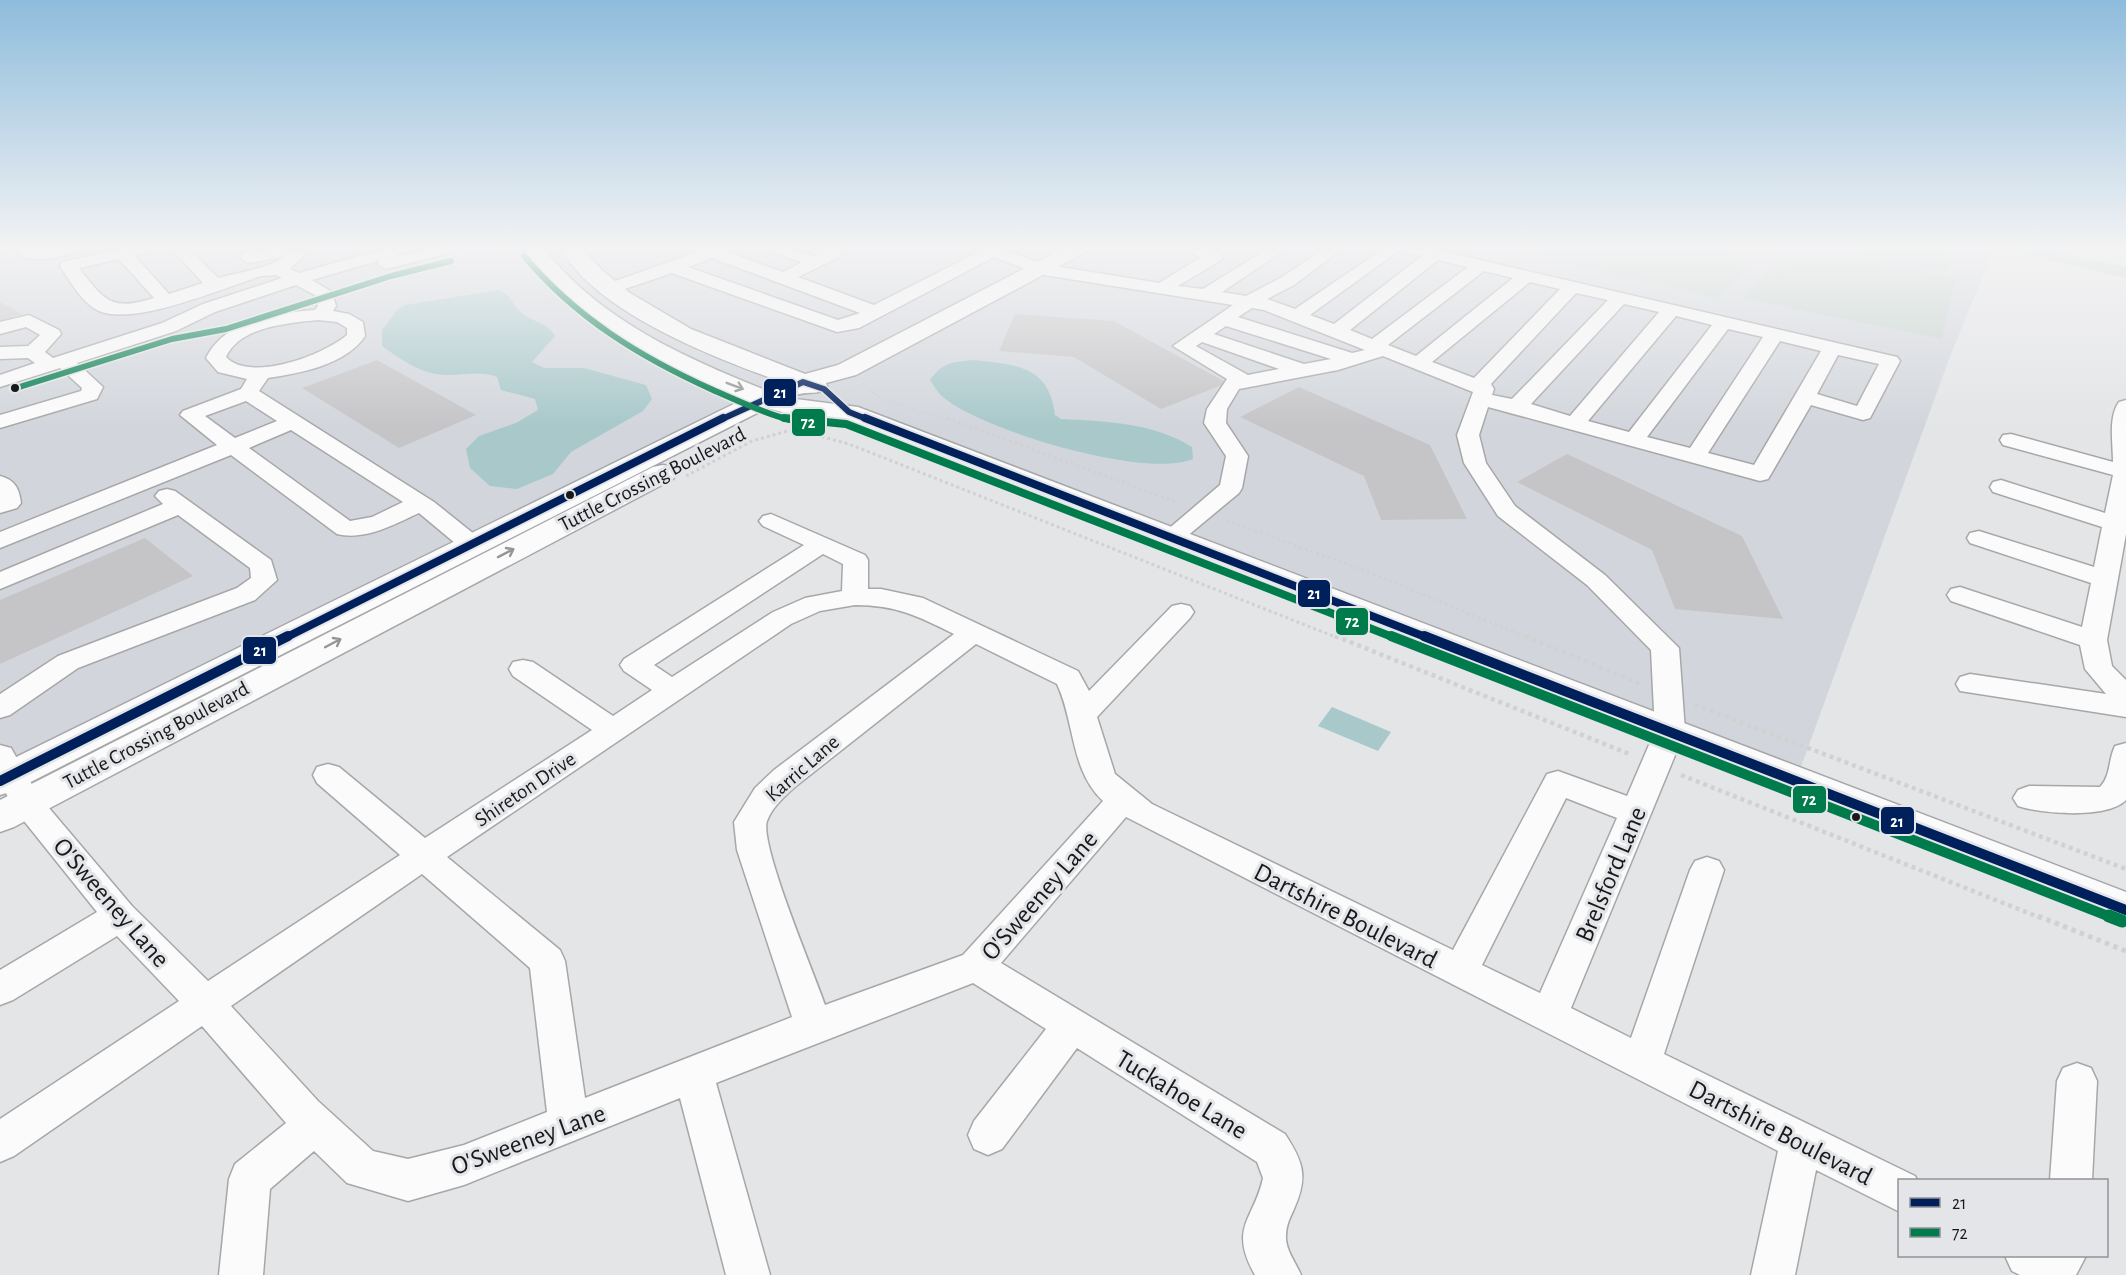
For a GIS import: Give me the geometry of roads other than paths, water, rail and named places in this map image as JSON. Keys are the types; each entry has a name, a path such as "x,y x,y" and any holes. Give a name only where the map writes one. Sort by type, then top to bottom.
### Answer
{"main road":[{"path":"592,308 617,327 849,412 2126,910"},
{"path":"638,308 796,393 849,412"},
{"name":"Tuttle Crossing Boulevard","path":"7,787 470,543 796,393 856,374 970,308"},
{"name":"Tuttle Crossing Boulevard","path":"7,787 796,393"}],"street":[{"path":"106,308 119,312 132,308"},
{"path":"0,381 169,327 208,308"},
{"path":"169,327 222,318 246,308"},
{"path":"293,317 302,308"},
{"path":"321,315 325,308"},
{"path":"785,308 833,326 852,324 877,308"},
{"path":"865,308 872,311"},
{"path":"1239,308 1183,346 1246,382"},
{"path":"1277,308 1418,364 1479,393 1574,424 1760,474 1833,347"},
{"path":"1297,316 1308,308"},
{"path":"1336,332 1366,308"},
{"path":"1172,537 1231,488 1237,456 1215,423 1217,409 1232,384 1353,360 1379,348 1428,308"},
{"path":"1418,364 1486,308"},
{"path":"1553,308 1479,393 1468,435 1475,463 1506,511 1596,580 1665,648 1670,731"},
{"path":"1517,406 1611,308"},
{"path":"1574,424 1672,309 1890,360 1863,414 1805,397"},
{"path":"321,315 352,322 357,331 353,341 339,352 316,362 262,372 229,369 218,362 217,353 226,342 243,331 293,317 321,315"},
{"path":"1224,319 1353,360"},
{"path":"0,328 30,321 52,334 33,352"},
{"path":"1634,440 1724,321"},
{"path":"1695,457 1775,333"},
{"path":"1200,336 1303,371"},
{"path":"0,353 33,352 57,363 93,387 90,395 0,422"},
{"path":"262,372 248,393 190,415 346,529 379,523 420,503"},
{"path":"248,393 420,503 470,543"},
{"path":"2125,406 2126,472 2112,592 2093,640 2099,669 2126,698"},
{"path":"0,540 293,422"},
{"path":"2011,440 2126,472"},
{"path":"0,708 69,662 246,594 264,580 262,565 146,482"},
{"path":"0,483 8,490 9,502 0,506"},
{"path":"2001,487 2121,525"},
{"path":"0,581 180,506"},
{"path":"771,521 856,560 855,597"},
{"path":"1980,538 2112,592"},
{"path":"673,691 634,665 822,544"},
{"path":"1960,595 2093,640"},
{"name":"Dartshire Boulevard","path":"855,597 881,597 914,604 1068,678 1076,690 1096,763 1105,783 1123,800 1141,812 1898,1190"},
{"name":"Shireton Drive","path":"0,1142 423,856 783,618 814,604 855,597"},
{"path":"1082,715 1181,612"},
{"name":"Karric Lane","path":"814,1026 753,850 750,822 766,796 785,778 973,633"},
{"path":"523,669 613,730"},
{"path":"1970,684 2126,707"},
{"name":"Brelsford Lane","path":"1549,1016 1670,731"},
{"path":"2029,798 2086,801 2109,798 2121,785 2126,754"},
{"path":"328,775 547,961 569,1124"},
{"path":"1460,972 1558,782 1636,813"},
{"name":"O'Sweeney Lane","path":"7,787 120,916 205,1003 316,1124 362,1169 408,1180 464,1165 814,1026 976,966 1123,800"},
{"path":"1642,1062 1707,870"},
{"path":"0,989 120,916"},
{"name":"Tuckahoe Lane","path":"976,966 1270,1148 1281,1165 1283,1185 1267,1218 1262,1237 1266,1257 1278,1275"},
{"path":"988,1135 1071,1026"},
{"path":"694,1075 748,1275"},
{"path":"2071,1179 2077,1081"},
{"path":"241,1275 250,1179 316,1124"},
{"path":"1773,1275 1801,1141"},
{"path":"2030,1257 2048,1262 2060,1260 2063,1257"}],"water":[{"path":"517,308 527,317 545,325 555,336 532,362 544,368 584,368 646,385 652,399 643,411 571,452 553,474 517,489 490,486 470,468 466,449 479,436 516,423 538,410 535,399 501,390 497,377 474,374 444,375 421,370 382,346 382,330 398,309"},
{"path":"974,360 1017,366 1038,377 1052,398 1055,415 1061,419 1146,428 1178,439 1192,447 1193,459 1170,463 1140,463 1104,457 1028,437 993,424 944,398 930,380 944,366"},
{"path":"1332,707 1391,732 1378,751 1318,726"}]}
